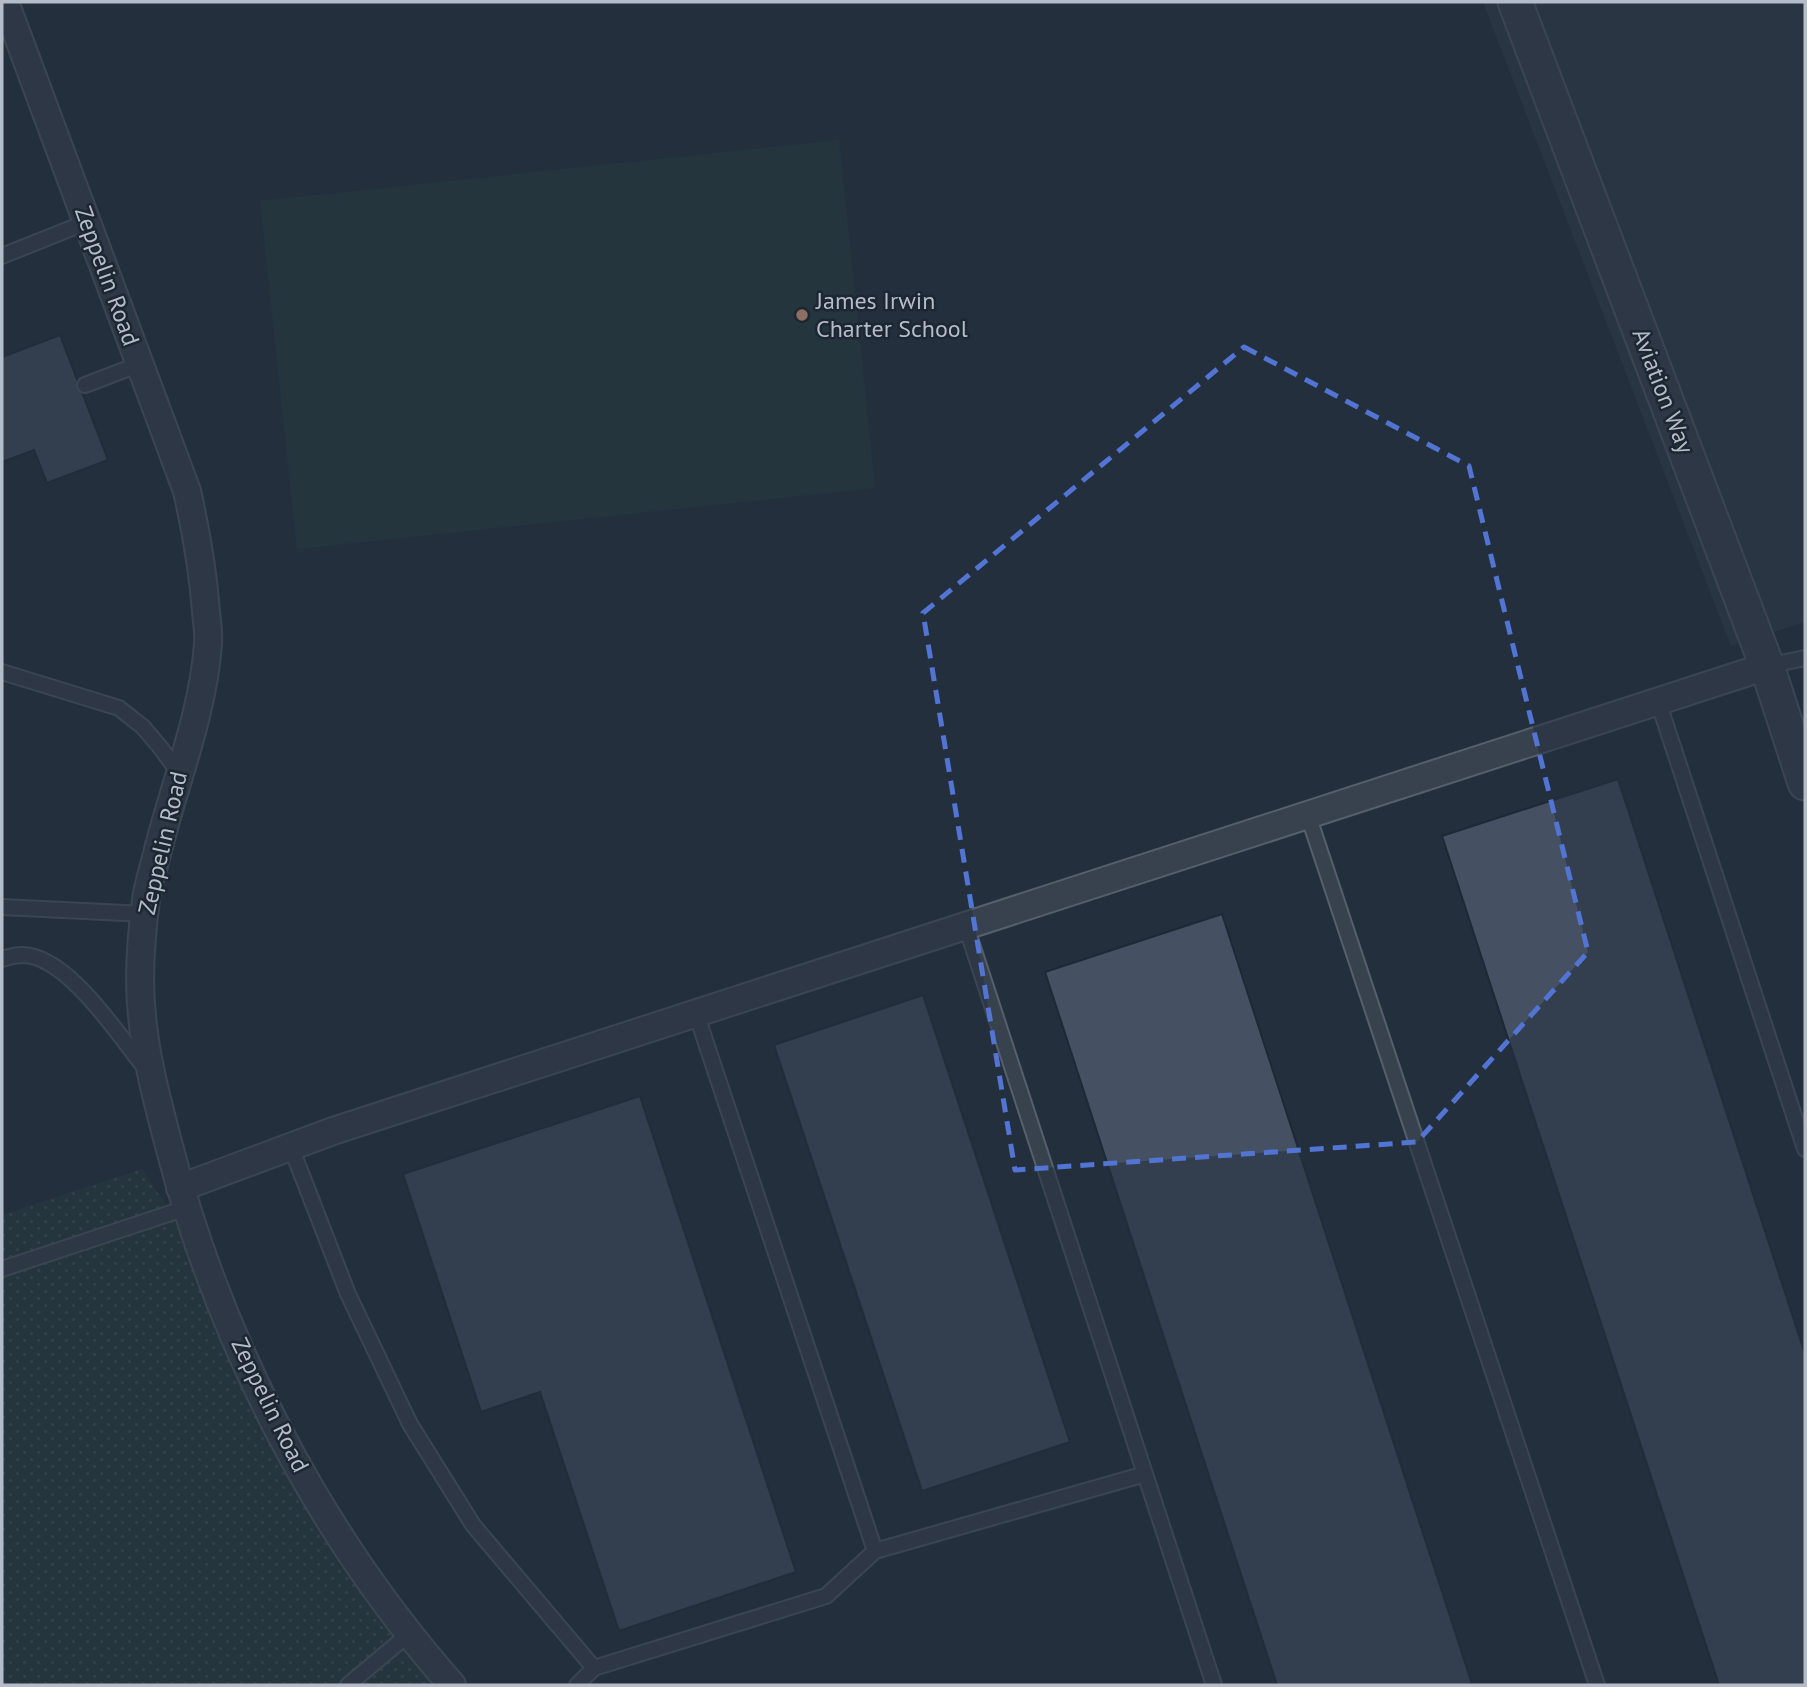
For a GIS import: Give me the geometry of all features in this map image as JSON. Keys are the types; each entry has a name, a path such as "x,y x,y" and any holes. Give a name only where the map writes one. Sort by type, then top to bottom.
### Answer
{"street":[{"name":"Zeppelin Road","path":"5,2 187,491 198,537 209,642 196,715 146,898 141,1013 151,1075 183,1198 207,1267 243,1354 283,1438 333,1525 410,1633 452,1685"},
{"name":"Aviation Way","path":"1515,2 1767,666 1805,783"},
{"path":"183,1198 291,1147 1767,666"}],"lane":[{"path":"2,256 87,222"},
{"path":"85,386 139,365"},
{"path":"1767,666 1805,658"},
{"path":"2,672 119,708 143,727 179,773"},
{"path":"1658,701 1805,1149"},
{"path":"1308,815 1597,1685"},
{"path":"2,907 145,914"},
{"path":"966,926 1214,1685"},
{"path":"3,956 24,955 47,962 73,979 151,1075"},
{"path":"696,1013 875,1551"},
{"path":"291,1147 348,1294 410,1424 473,1525 594,1668"},
{"path":"2,1269 183,1198"},
{"path":"577,1685 594,1668 826,1596 875,1551 1145,1474"},
{"path":"348,1685 410,1633"}],"highlighted area":[{"path":"1244,347 1469,466 1588,952 1417,1142 1015,1170 923,613"}],"shaded area":[{"path":"1483,2 1805,2 1805,622 1731,646"}],"green space":[{"path":"839,140 875,488 297,549 260,201"},
{"path":"142,1169 207,1267 283,1438 456,1685 2,1685 2,1215"}],"building":[{"path":"60,335 108,460 47,483 34,450 2,462 2,357"},
{"path":"1618,779 1805,1354 1805,1685 1719,1685 1442,836"},
{"path":"1222,914 1472,1684 1277,1685 1045,972"},
{"path":"923,995 1070,1442 922,1491 774,1045"},
{"path":"640,1096 796,1572 619,1631 540,1392 481,1412 403,1174"}],"place":[{"name":"James Irwin Charter School","path":"802,315"}]}
